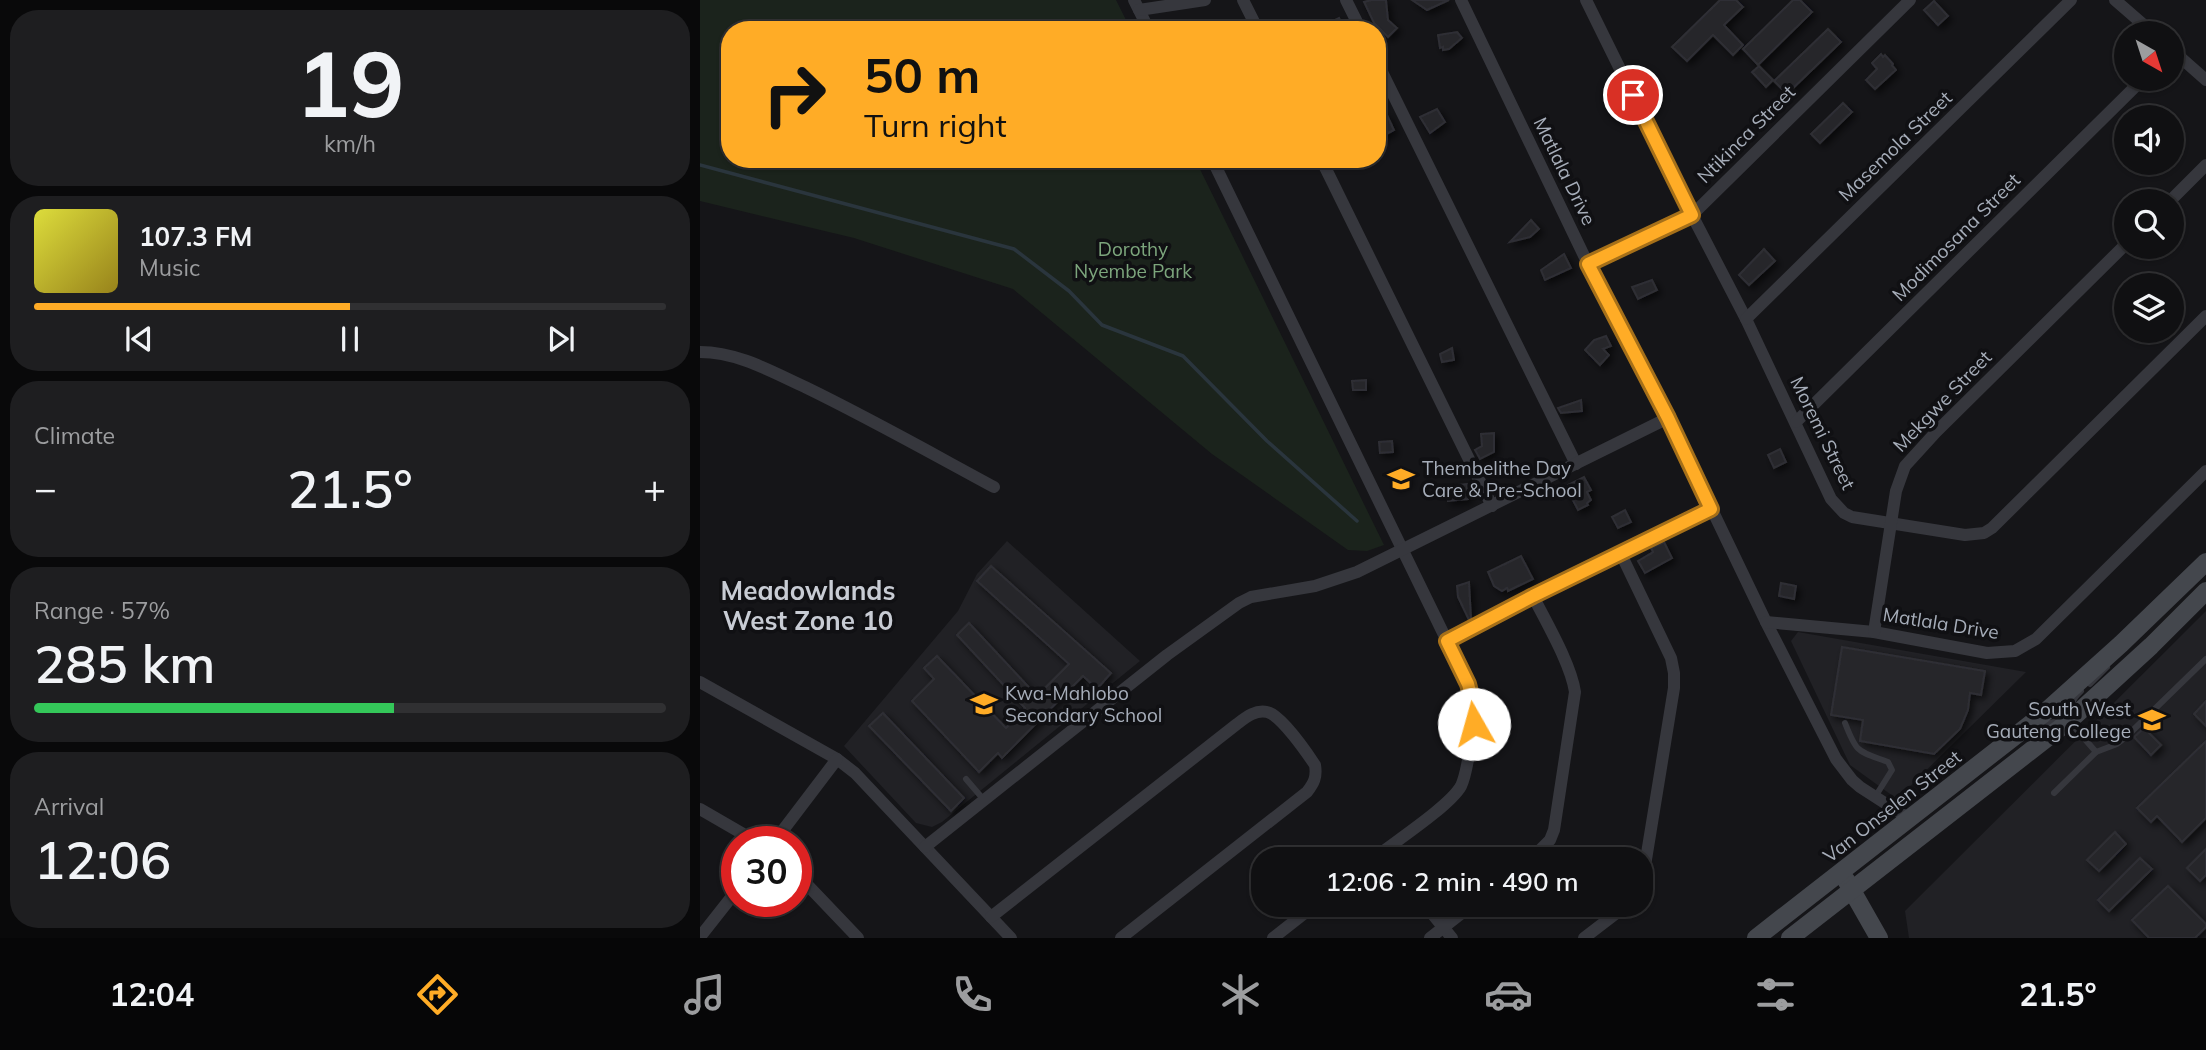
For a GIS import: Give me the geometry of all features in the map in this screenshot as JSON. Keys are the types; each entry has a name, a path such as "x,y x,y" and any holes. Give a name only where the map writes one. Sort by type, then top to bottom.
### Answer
{"main road":[{"name":"Van Onselen Street","path":"1756,938 2042,715 2206,562"},
{"path":"1790,938 2069,721 2206,591"},
{"path":"1841,873 1879,938"}],"street":[{"path":"1145,21 1137,5 1205,0"},
{"path":"1243,0 1254,21"},
{"path":"1346,0 1356,21"},
{"name":"Matlala Drive","path":"1461,0 1588,264 1668,418 1766,622 1836,759 1852,780 1908,818"},
{"name":"Moremi Street","path":"1586,0 1746,319 1831,499 1852,517 1965,535 1984,533 2206,316"},
{"name":"Ntikinca Street","path":"1588,264 1692,215 1910,0"},
{"path":"2115,0 2139,21"},
{"name":"Masemola Street","path":"1746,319 2067,1"},
{"path":"2184,61 2206,80"},
{"path":"1386,80 1576,464"},
{"name":"Modimosana Street","path":"1796,422 2131,91"},
{"path":"2182,189 2206,165"},
{"path":"1216,168 1468,684 1473,703 1474,724 1464,778 1453,796 1393,847"},
{"path":"1325,168 1492,506"},
{"name":"Mekgwe Street","path":"1874,632 1901,476 1913,455 2114,256"},
{"path":"700,352 734,356 774,373 845,406 994,486"},
{"path":"925,847 1167,655 1239,603 1251,597 1337,580 1668,418"},
{"name":"Matlala Drive","path":"1766,622 1874,632 1987,653 2015,651 2036,639 2206,471"},
{"path":"1447,641 1711,509"},
{"path":"1621,554 1671,658 1674,673 1674,688 1648,847"},
{"path":"1533,596 1570,675 1575,692 1555,830 1543,847"},
{"path":"700,682 838,759 869,786 1011,938"},
{"path":"991,917 1237,724 1255,713 1270,712 1315,765 1317,775 1313,784 1307,792 1121,938"},
{"path":"786,826 838,759"},
{"path":"700,809 729,826"},
{"path":"812,890 858,938"},
{"path":"701,937 721,911"},
{"path":"1273,938 1300,917"},
{"path":"1435,917 1452,938"},
{"path":"1430,938 1457,917"},
{"path":"1584,938 1611,917"}],"lane":[{"path":"2096,752 2069,721 2073,700 2116,658 2147,619"},
{"path":"2054,793 2096,752 2117,744 2126,737 2206,659"},
{"path":"1962,777 2005,752 2043,725 2069,721"},
{"path":"1845,723 1855,748 1891,765 1892,769 1875,797"},
{"path":"966,779 984,800"}],"shaded area":[{"name":"Kwa-Mahlobo Secondary School","path":"1007,541 1140,661 942,822 932,827 916,823 844,746 958,611 977,574"},
{"name":"South West Gauteng College","path":"2206,611 2206,938 1909,938 1905,911"},
{"path":"1798,632 2026,672 1897,799 1850,765 1791,641"}],"green space":[{"name":"Dorothy Nyembe Park","path":"700,0 1116,0 1126,21 721,21 721,168 1199,168 1384,545 1367,551 1348,550 1212,454 1013,289 854,238 700,201"}],"building":[{"path":"1386,0 1388,20 1397,28 1388,37 1386,21 1373,21 1364,2"},
{"path":"1412,0 1449,0 1427,10"},
{"path":"1720,0 1736,0 1743,7 1724,25 1743,45 1733,55 1713,35 1687,61 1672,47"},
{"path":"1793,0 1800,0 1812,12 1758,65 1743,49"},
{"path":"1934,1 1948,16 1938,25 1924,10"},
{"path":"1828,29 1841,42 1787,94 1774,81"},
{"path":"1457,32 1462,38 1449,49 1440,48 1438,35"},
{"path":"1881,54 1883,57 1885,55 1896,70 1875,89 1866,80 1877,69 1872,63"},
{"path":"1759,66 1773,80 1766,87 1752,72"},
{"path":"1843,103 1852,112 1820,143 1811,134"},
{"path":"1437,109 1445,122 1430,133 1420,117"},
{"path":"1386,115 1394,130 1386,134"},
{"path":"1531,220 1539,229 1530,237 1510,242"},
{"path":"1764,249 1775,261 1749,285 1739,275"},
{"path":"1564,254 1571,268 1545,280 1541,270"},
{"path":"1652,280 1657,290 1638,299 1632,287"},
{"path":"1606,336 1611,346 1603,349 1609,355 1600,365 1585,350 1594,340"},
{"path":"1452,348 1454,360 1442,362 1440,354"},
{"path":"1366,380 1366,390 1353,390 1352,381"},
{"path":"1581,400 1582,411 1561,413 1558,408"},
{"path":"1494,433 1494,452 1480,459 1475,450 1482,446 1481,434"},
{"path":"1392,441 1393,452 1380,453 1379,442"},
{"path":"1780,449 1786,462 1774,468 1768,455"},
{"name":"Thembelithe Day Care & Pre-School","path":"1407,474 1408,482 1396,488 1394,476"},
{"path":"1584,477 1591,490 1587,492 1591,500 1588,505 1578,510 1567,489 1568,485"},
{"path":"1467,484 1468,499 1448,501 1448,486"},
{"path":"1625,510 1631,522 1618,528 1612,517"},
{"path":"1664,542 1672,558 1645,573 1638,561 1653,552 1651,548"},
{"path":"1521,556 1533,579 1508,591 1507,588 1502,591 1494,586 1488,572"},
{"path":"991,566 1111,673 1097,689 1083,676 1002,758 998,753 979,772 912,701 934,679 924,668 937,656 1006,728 1025,708 957,635 969,623 1037,696 1069,664 977,581"},
{"path":"1469,582 1469,620 1458,597 1457,586"},
{"path":"1781,583 1796,586 1794,599 1779,596"},
{"path":"1842,647 1985,671 1981,695 1970,693 1968,710 1960,729 1934,754 1860,741 1863,720 1831,715"},
{"path":"2206,701 2206,726 2194,714"},
{"path":"883,713 964,798 951,811 869,726"},
{"path":"2144,728 2161,745 2151,755 2134,737"},
{"path":"2206,741 2206,818 2182,842 2157,816 2151,822 2137,808"},
{"path":"2115,832 2126,844 2099,871 2087,860"},
{"path":"2206,849 2206,875 2200,881 2187,868"},
{"path":"2140,858 2152,869 2109,911 2098,900"},
{"path":"2168,886 2206,924 2195,938 2149,938 2132,920"}],"waterway":[{"path":"700,165 1014,249 1069,291 1102,325 1183,356 1267,441 1357,521"}],"place":[{"name":"Thembelithe Day Care & Pre-School","path":"1401,479"},
{"name":"Kwa-Mahlobo Secondary School","path":"984,704"},
{"name":"South West Gauteng College","path":"2152,720"}],"district":[{"name":"Meadowlands West Zone 10","path":"808,605"}],"route":[{"path":"1474,724 1473,703 1468,684 1447,641 1711,509 1668,418 1588,264 1692,215 1633,95"}]}
